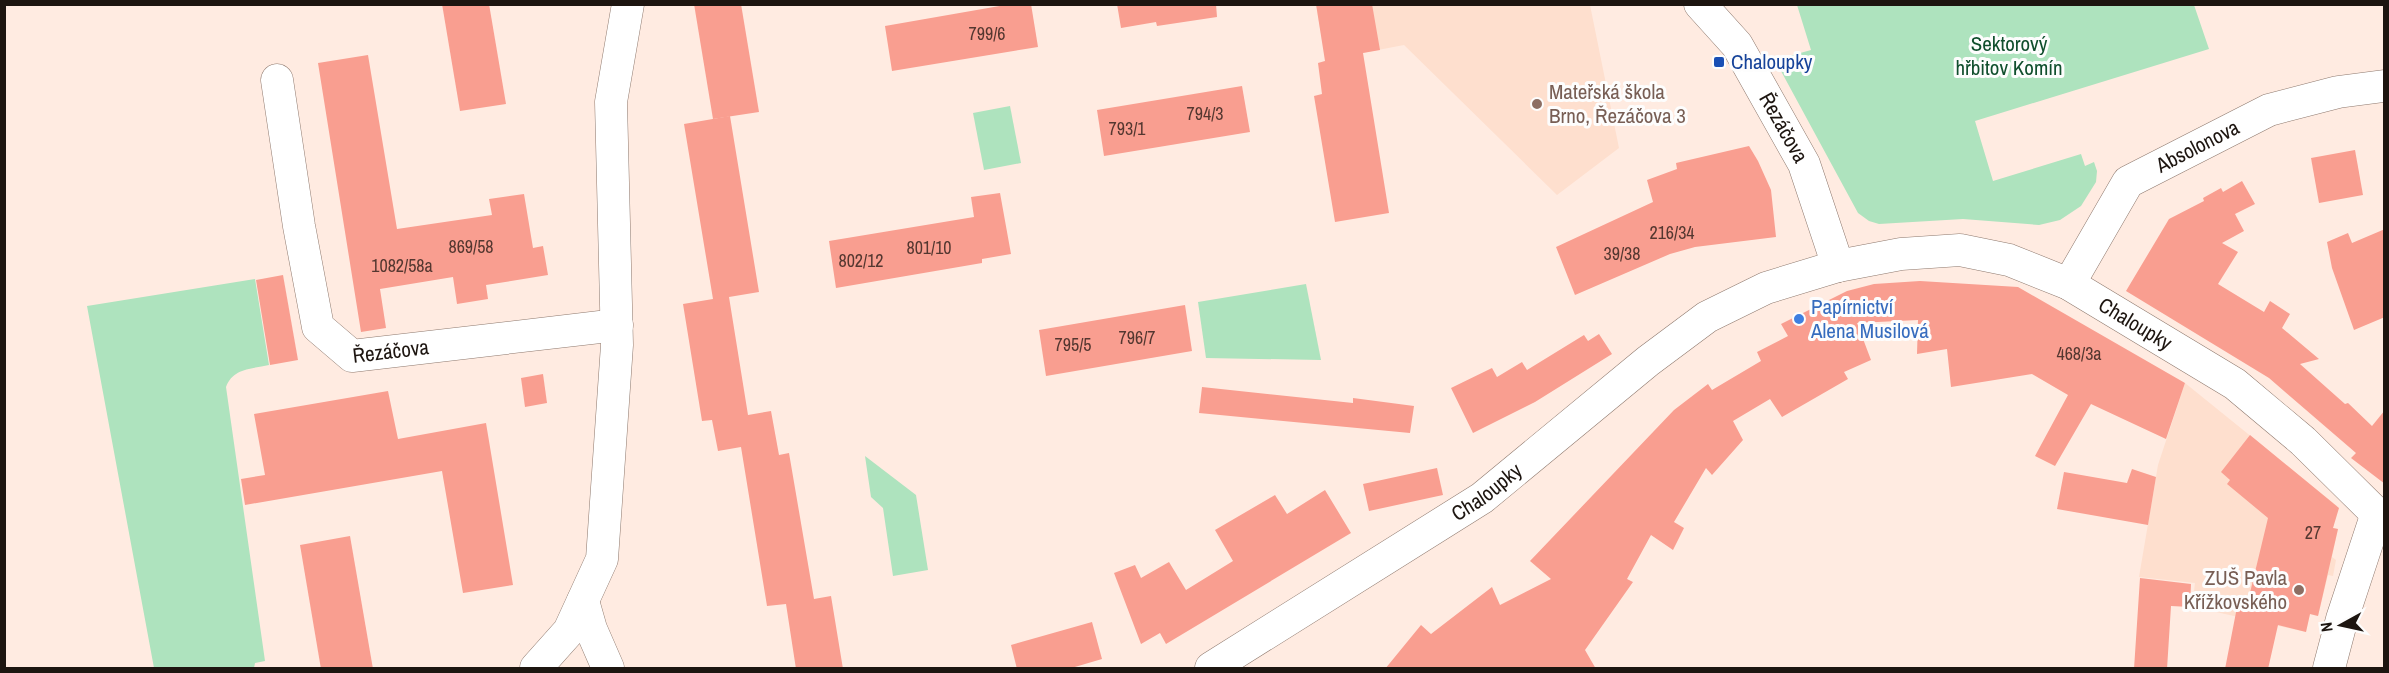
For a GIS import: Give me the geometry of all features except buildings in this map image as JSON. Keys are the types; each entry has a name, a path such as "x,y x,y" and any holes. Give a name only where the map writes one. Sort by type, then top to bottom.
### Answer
{"street":[{"path":"536,669 569,631 602,559 617,325 611,102 628,4"},
{"name":"Řezáčova","path":"1700,4 1737,45 1804,164 1838,266"},
{"name":"Řezáčova","path":"277,80 299,226 318,327 352,356 617,325"},
{"name":"Absolonova","path":"2069,284 2128,182 2269,110 2338,92 2385,86"},
{"name":"Chaloupky","path":"1211,669 1482,498 1648,361 1707,317 1766,288 1838,266 1901,254 1960,250 2009,260 2069,284 2235,384 2303,441 2381,517"},
{"path":"2329,669 2342,619 2381,517"},
{"path":"584,601 591,629 608,669"}],"shaded area":[{"name":"Mateřská škola Brno, Řezáčova 3","path":"1316,5 1590,5 1619,148 1557,195 1404,45 1357,54 1322,40"},
{"path":"2185,383 2337,506 2333,528 2338,529 2332,557 2336,560 2333,576 2328,575 2318,616 2310,614 2306,632 2198,608 2204,594 2194,591 2195,583 2139,577 2158,465"}],"green space":[{"name":"Sektorový hřbitov Komín","path":"1797,5 2194,5 2209,49 1975,121 1993,181 2081,154 2085,166 2094,162 2097,171 2096,182 2081,206 2060,220 2039,225 1963,219 1879,224 1869,221 1858,213 1775,60 1811,50"},
{"path":"1010,106 1021,163 984,170 973,113"},
{"path":"255,279 269,365 238,373 233,376 226,387 265,661 255,663 254,668 154,668 87,306"},
{"path":"1306,284 1321,360 1206,358 1198,302"},
{"path":"865,456 916,495 928,570 893,576 883,508 871,497"}],"place":[{"name":"Chaloupky","path":"1719,62"},
{"name":"Mateřská škola Brno, Řezáčova 3","path":"1537,104"},
{"name":"Papírnictví Alena Musilová","path":"1799,319"},
{"name":"ZUŠ Pavla Křížkovského","path":"2299,590"}]}
